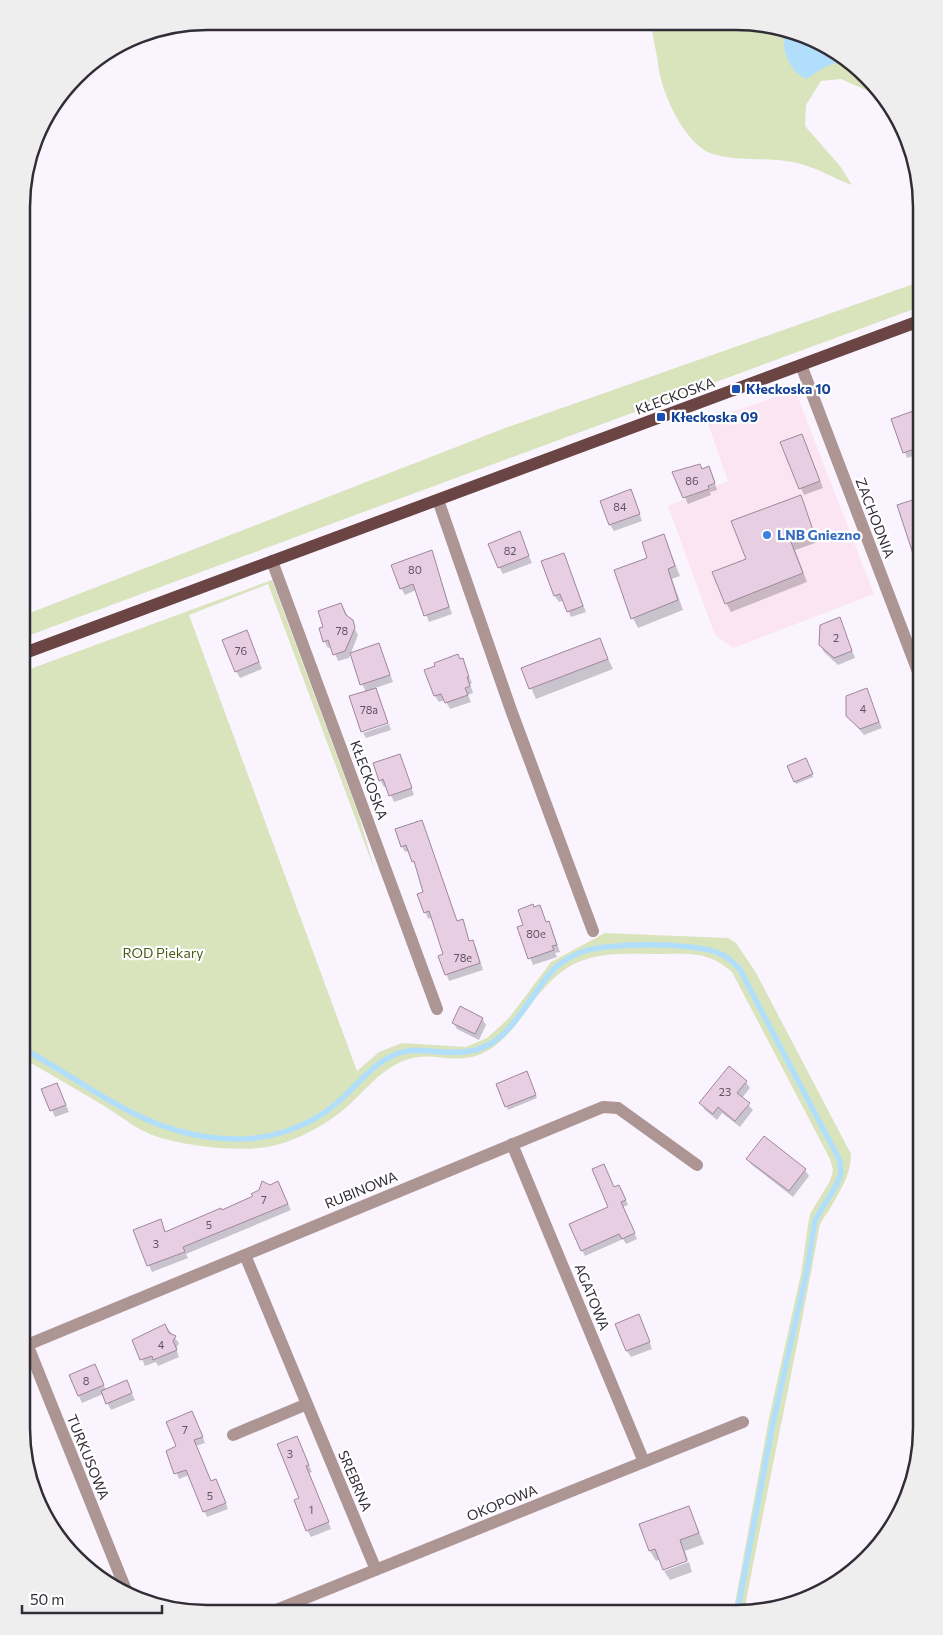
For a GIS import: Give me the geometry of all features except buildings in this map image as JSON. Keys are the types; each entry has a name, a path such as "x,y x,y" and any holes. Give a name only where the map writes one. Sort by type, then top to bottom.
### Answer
{"main road":[{"name":"KŁECKOSKA","path":"30,651 913,323"}],"street":[{"name":"ZACHODNIA","path":"801,365 913,658"},
{"path":"438,500 511,710 593,930"},
{"name":"KŁECKOSKA","path":"272,561 437,1009"},
{"name":"RUBINOWA","path":"30,1344 603,1107 618,1108 697,1165"},
{"name":"AGATOWA","path":"512,1144 644,1462"},
{"name":"SREBRNA","path":"245,1255 376,1570"},
{"name":"TURKUSOWA","path":"30,1352 124,1584"},
{"path":"233,1435 306,1404"},
{"name":"OKOPOWA","path":"288,1605 743,1422"}],"shaded area":[{"path":"795,390 874,594 733,648 715,635 668,506 728,481 707,421"}],"green space":[{"path":"652,30 748,30 771,33 804,43 844,66 871,92 841,79 821,81 806,105 805,126 840,166 852,185 800,164 723,156 703,149 684,129 669,102 660,74"},
{"path":"913,284 913,309 30,635 30,613 505,428"},
{"name":"ROD Piekary","path":"272,580 359,816 375,871 268,584 189,615 357,1071 379,1052 402,1043 466,1047 487,1038 509,1018 551,962 605,933 728,938 736,943 755,971 851,1154 849,1170 844,1184 822,1220 820,1227 745,1605 735,1605 769,1418 801,1274 810,1214 830,1181 833,1170 830,1159 732,972 715,960 690,954 619,954 586,959 572,965 544,988 508,1034 492,1048 469,1058 416,1057 397,1064 389,1068 331,1119 300,1137 278,1145 242,1149 183,1143 151,1135 30,1063 30,669"}],"water":[{"path":"784,37 793,39 815,48 838,62 823,68 806,79 791,65 787,58"}],"waterway":[{"path":"30,1053 97,1093 147,1120 202,1136 247,1139 289,1130 315,1118 338,1102 378,1064 394,1055 416,1050 465,1052 490,1044 508,1029 554,969 578,953 611,946 653,945 695,948 711,951 727,958 739,968 840,1161 841,1173 837,1184 815,1220 807,1270 772,1428 739,1605"}],"place":[{"name":"Kłeckoska 10","path":"736,389"},
{"name":"Kłeckoska 09","path":"661,417"},
{"name":"LNB Gniezno","path":"767,535"}]}
